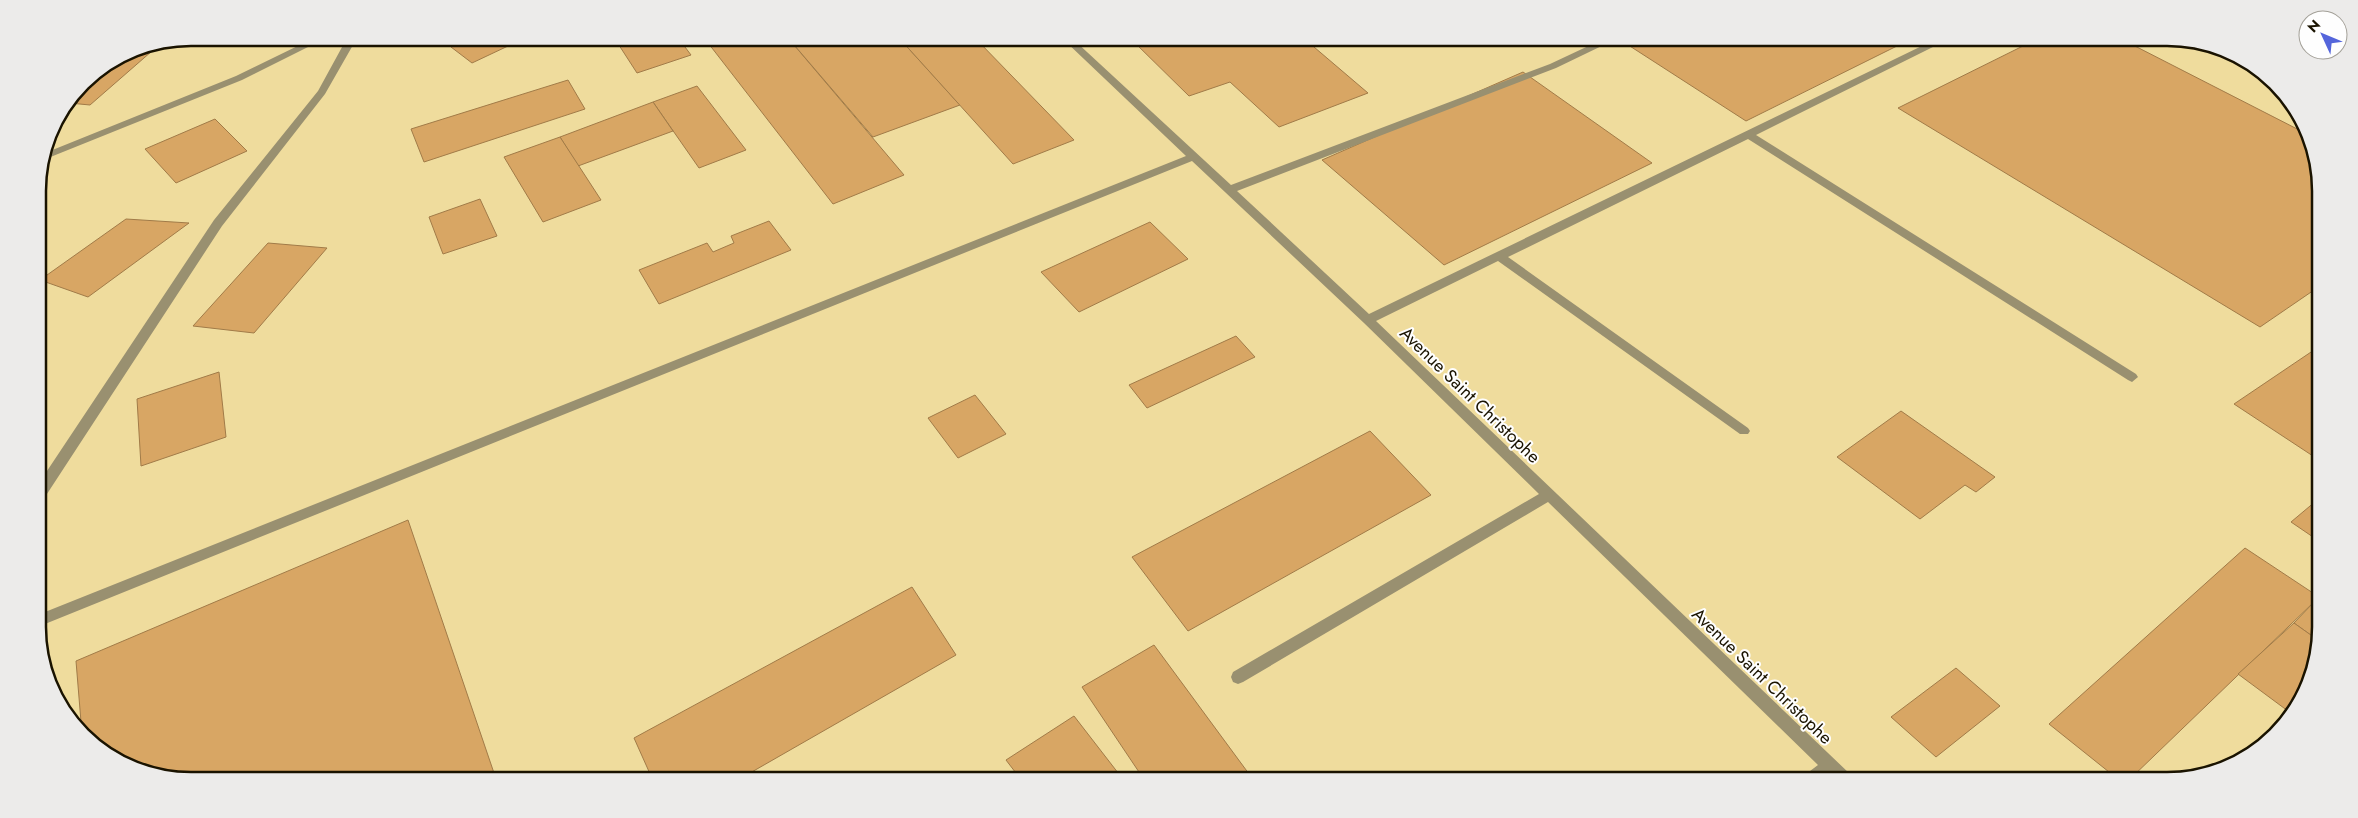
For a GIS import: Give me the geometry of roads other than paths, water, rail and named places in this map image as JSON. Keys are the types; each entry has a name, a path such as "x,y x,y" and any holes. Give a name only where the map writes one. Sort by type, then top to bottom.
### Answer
{"street":[{"path":"1229,190 1553,66 1596,46"},
{"path":"1368,320 1930,46"},
{"path":"51,155 239,78 303,47"},
{"path":"46,483 218,223 322,92 347,47"},
{"name":"Avenue Saint Christophe","path":"1076,47 1368,320 1835,771"},
{"path":"1749,135 2132,377"},
{"path":"46,618 1192,157"},
{"path":"1499,256 1744,431"},
{"path":"1238,677 1548,495"},
{"path":"1822,771 1829,766"}]}
